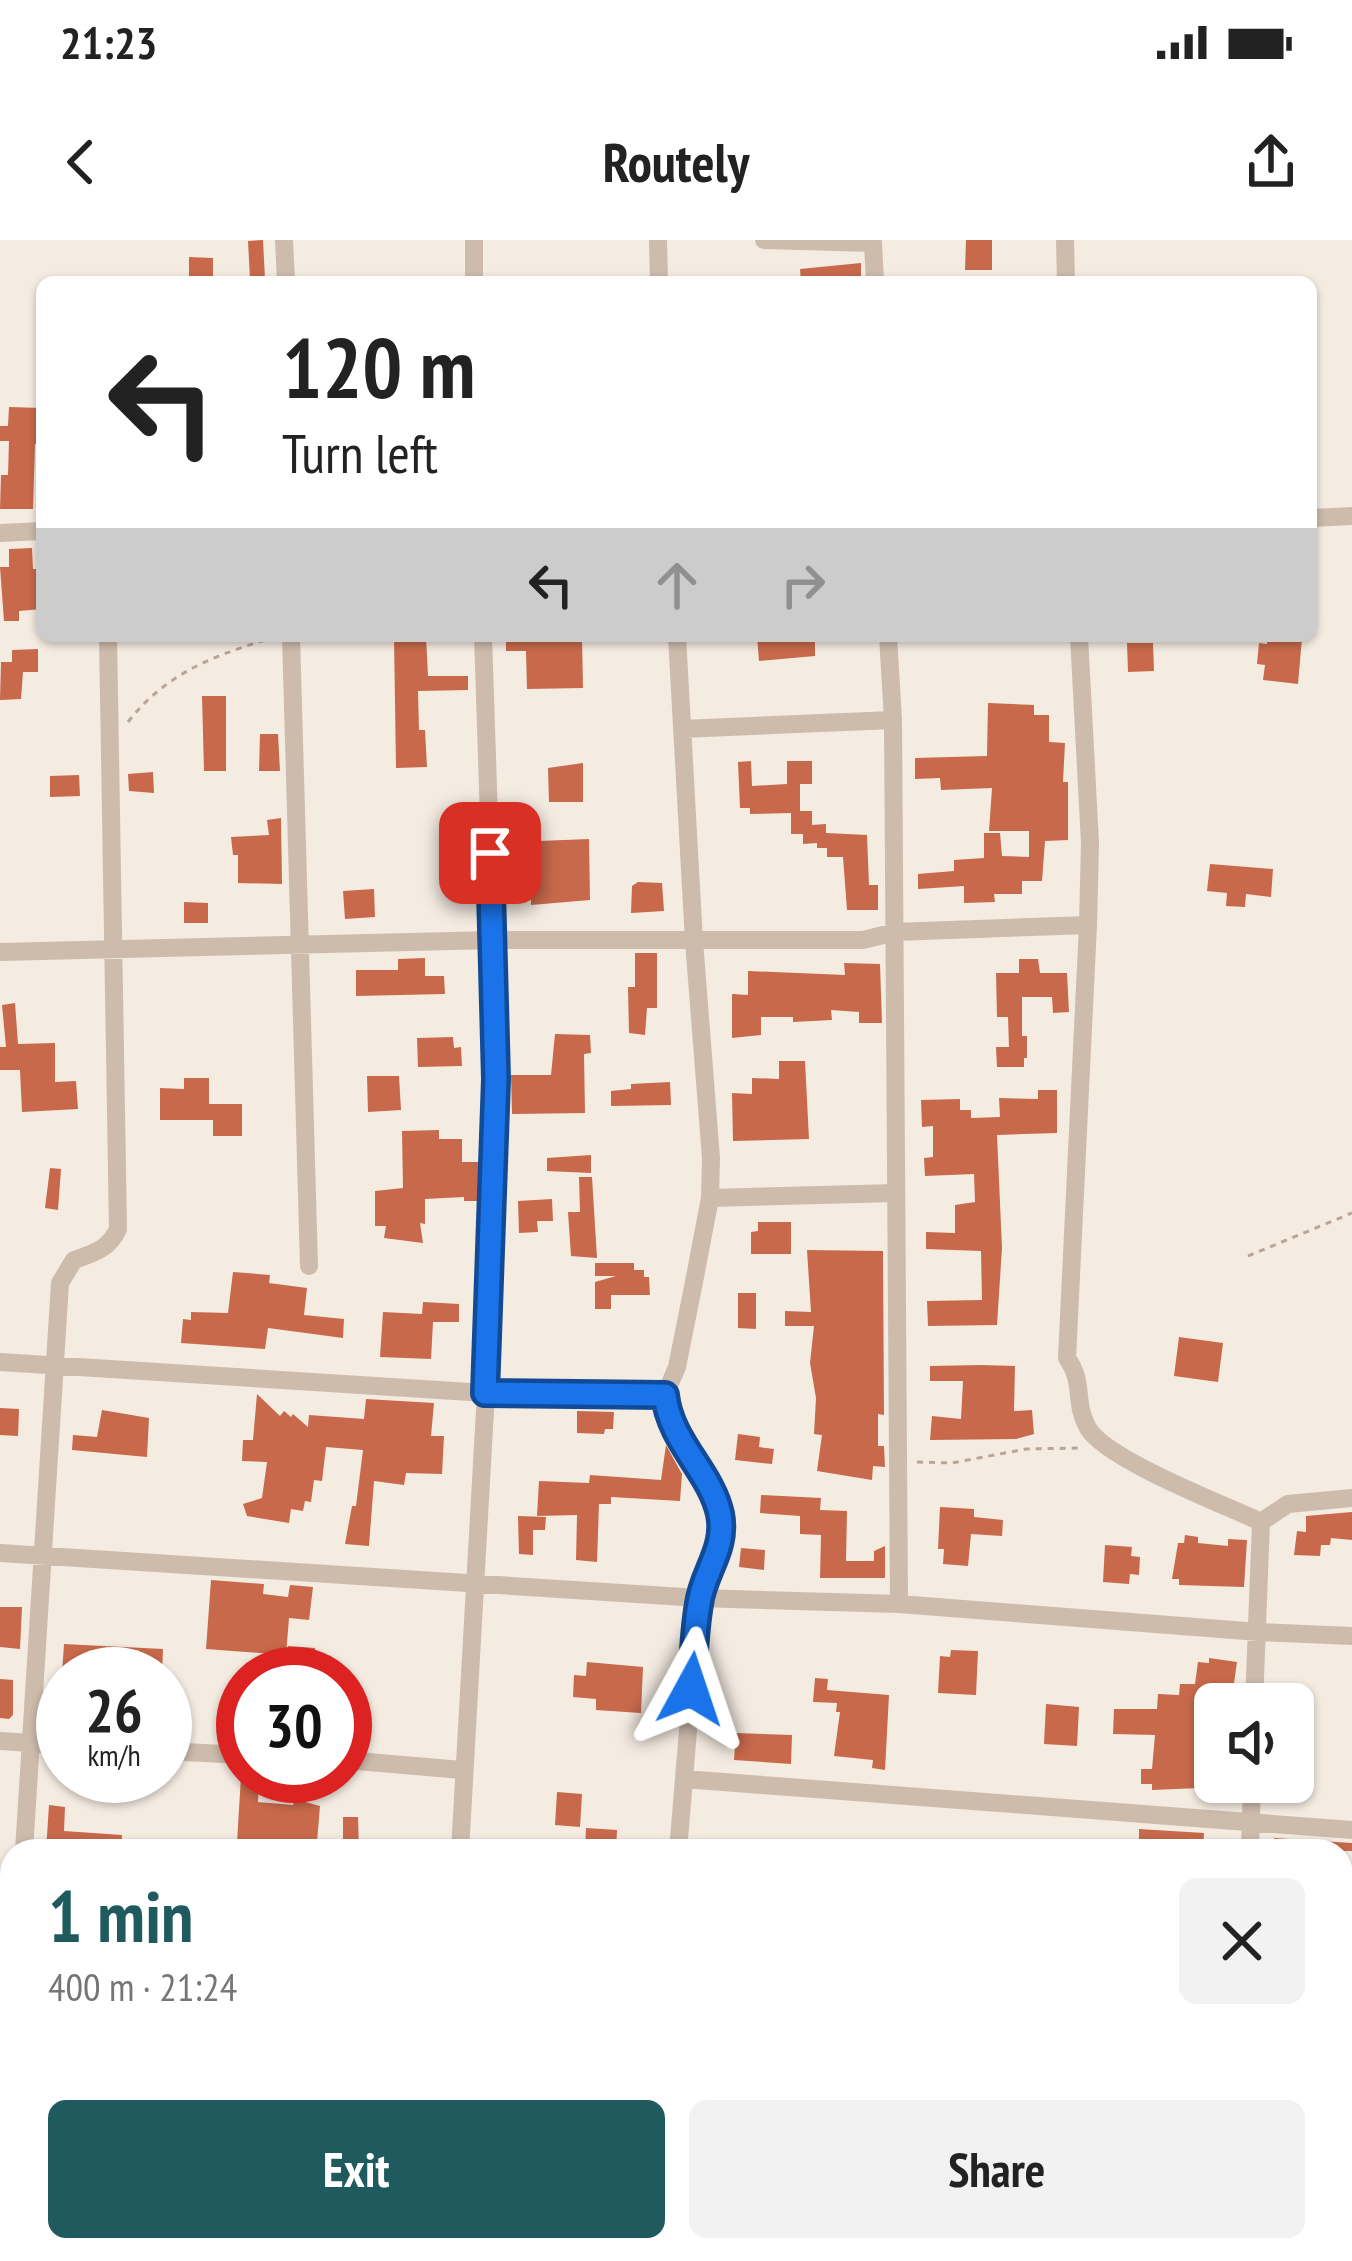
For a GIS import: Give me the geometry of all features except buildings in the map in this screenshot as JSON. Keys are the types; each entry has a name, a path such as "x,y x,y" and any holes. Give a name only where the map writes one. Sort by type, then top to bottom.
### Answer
{"street":[{"path":"284,240 286,276"},
{"path":"474,240 475,276"},
{"path":"658,240 659,276"},
{"path":"764,240 873,243 875,276"},
{"path":"1065,240 1066,276"},
{"path":"1317,518 1352,516"},
{"path":"0,533 36,531"},
{"path":"25,1839 40,1556 64,1272 74,1260 112,1242 118,1229 108,642"},
{"path":"291,642 309,1266"},
{"path":"460,1839 485,1393 496,1079 483,642"},
{"path":"677,642 711,1158 710,1198 676,1367 665,1395 681,1444 721,1517 720,1549 699,1598 679,1839"},
{"path":"888,642 893,719 898,1604"},
{"path":"1078,642 1090,843 1067,1358 1079,1375 1083,1418 1102,1444 1261,1522"},
{"path":"682,729 893,719"},
{"path":"0,952 493,940 863,940 895,932 1088,926"},
{"path":"710,1198 896,1193"},
{"path":"0,1362 485,1393 665,1395"},
{"path":"1261,1522 1288,1504 1352,1498"},
{"path":"1255,1683 1261,1522"},
{"path":"0,1553 699,1598 898,1604 1352,1636"},
{"path":"0,1741 36,1743"},
{"path":"372,1762 462,1770"},
{"path":"683,1779 1352,1830"},
{"path":"1250,1839 1251,1803"}],"path":[{"path":"113,742 145,700 175,676 214,655 257,642"},
{"path":"1248,1256 1352,1213"},
{"path":"898,1463 952,1462 1026,1449 1072,1450 1102,1444"}],"route":[{"path":"490,853 496,1079 485,1393 665,1395 681,1444 721,1517 720,1549 699,1598 691,1689"}]}
